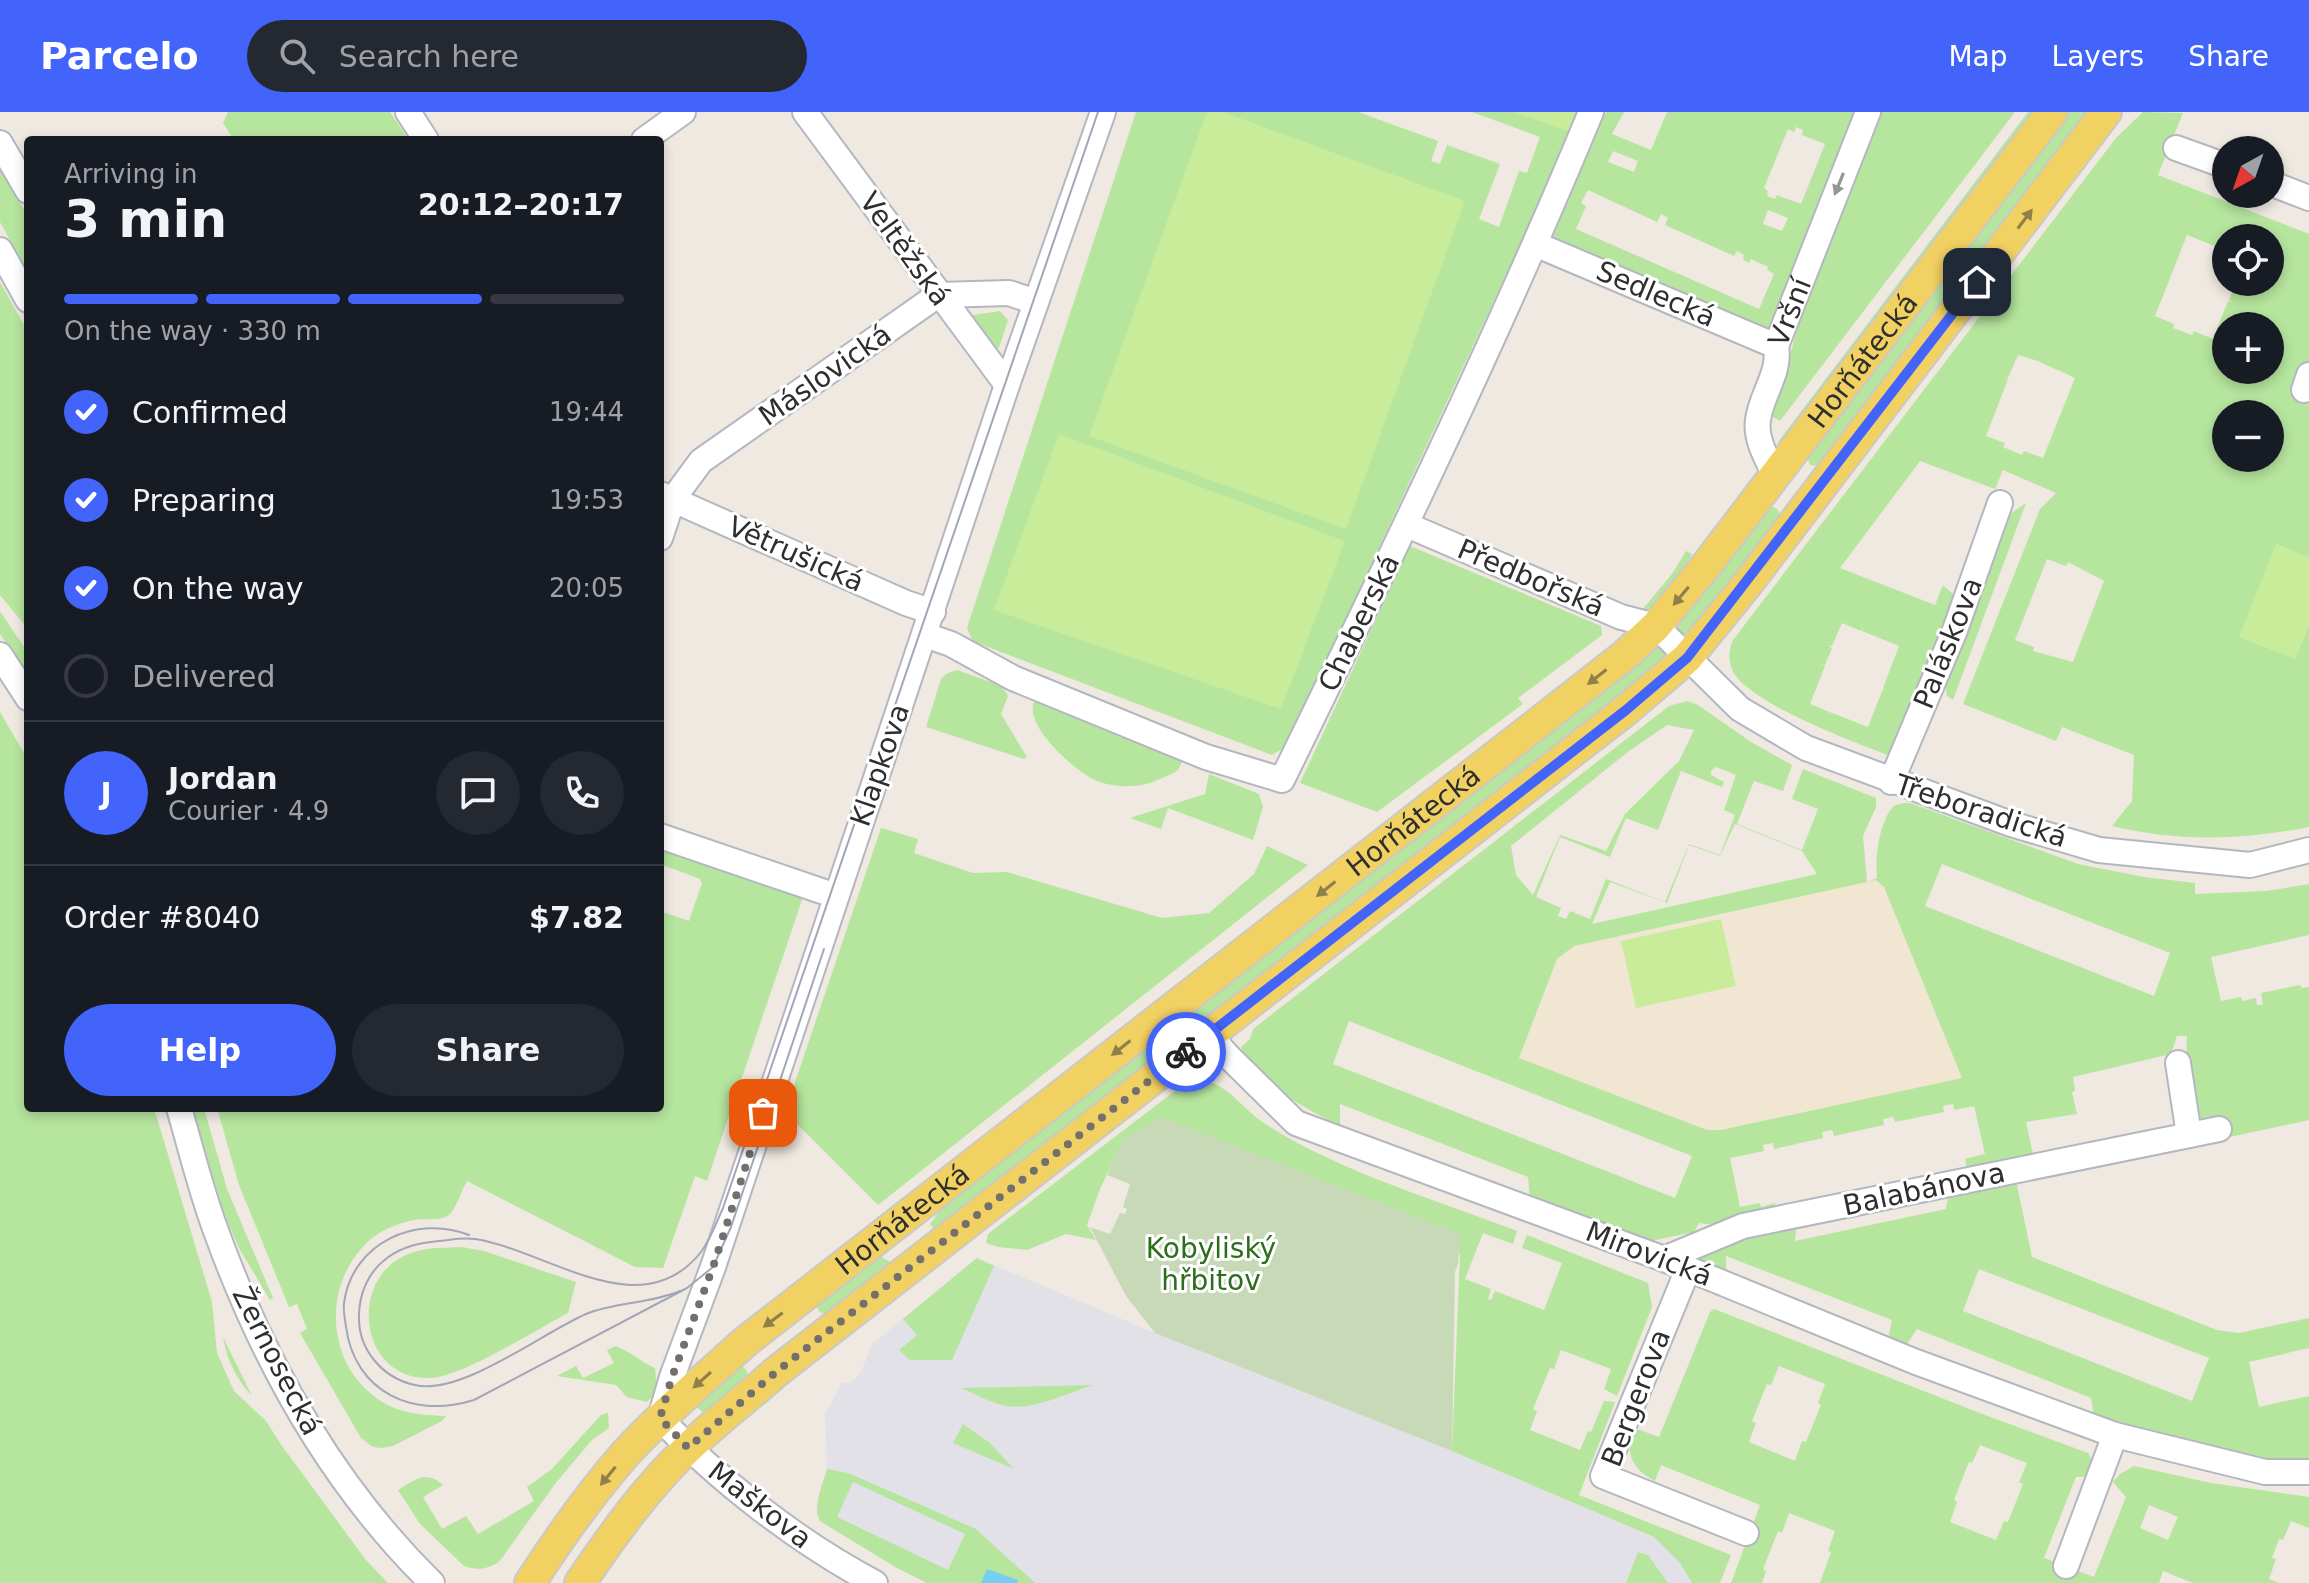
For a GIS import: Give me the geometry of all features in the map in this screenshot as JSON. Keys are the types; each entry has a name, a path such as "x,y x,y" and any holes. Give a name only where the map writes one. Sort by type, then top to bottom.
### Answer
{"main road":[{"name":"Horňátecká","path":"530,1583 595,1491 626,1454 660,1418 759,1330 1624,656 1656,626 1713,557 2052,112"},
{"name":"Horňátecká","path":"580,1583 656,1482 688,1448 776,1372 1626,710 1687,658 2106,112"},
{"path":"1775,475 1809,501"}],"street":[{"path":"408,112 423,136"},
{"path":"650,136 683,112"},
{"name":"Veltěžská","path":"805,112 1007,385"},
{"name":"Klapkova","path":"660,1418 1007,385 1103,112"},
{"name":"Chaberská","path":"929,623 951,644 1026,684 1206,757 1282,780 1407,525 1535,244 1591,112"},
{"name":"Vršní","path":"1775,475 1762,450 1757,422 1778,360 1776,346 1868,112"},
{"path":"0,143 24,184"},
{"path":"2176,148 2212,161"},
{"path":"2284,188 2309,198"},
{"name":"Sedlecká","path":"1535,244 1776,346"},
{"path":"0,250 24,293"},
{"path":"938,295 1009,293 1036,302"},
{"name":"Máslovická","path":"666,496 701,461 938,295"},
{"name":"Větrušická","path":"666,496 906,603 929,623"},
{"name":"Paláskova","path":"1891,782 1955,630 2000,503"},
{"name":"Předbořská","path":"1407,525 1621,617 1656,626"},
{"name":"Třeboradická","path":"1656,626 1740,709 1806,748 2011,824 2099,850 2250,865 2309,850"},
{"path":"0,655 24,692"},
{"path":"664,837 836,896"},
{"name":"Mirovická","path":"1209,1034 1296,1123 1664,1259 1916,1362 2115,1435 2265,1472 2309,1472"},
{"path":"2178,1063 2189,1135"},
{"name":"Žernosecká","path":"180,1112 215,1230 242,1296 290,1393 327,1459 357,1499 432,1583"},
{"name":"Balabánova","path":"1664,1259 1743,1226 2219,1129"},
{"name":"Bergerova","path":"1688,1269 1603,1476 1746,1533"},
{"path":"660,1418 688,1448"},
{"path":"2066,1566 2115,1435"},
{"name":"Maškova","path":"688,1448 815,1549 875,1583"}],"shaded area":[{"path":"1876,880 1884,886 1962,1078 1720,1130 1707,1130 1519,1058 1557,959 1574,946"},
{"path":"977,1258 1155,1333 1452,1451 1672,1545 1703,1583 927,1583 820,1521 816,1513 817,1505 827,1469 825,1414 842,1383 851,1383 861,1372 872,1344"}],"green space":[{"path":"228,112 390,112 406,136 231,136 223,123"},
{"path":"1136,112 1358,112 1438,141 1431,161 1440,164 1447,145 1500,164 1479,219 1499,227 1519,171 1527,173 1540,137 1472,112 1577,112 1518,249 1289,741 1272,755 980,644 972,640 967,628"},
{"path":"1207,112 1223,112 1465,201 1346,529 1089,436"},
{"path":"1513,112 1577,112 1568,131"},
{"path":"1606,112 1624,112 1612,134 1651,150 1667,112 1856,112 1768,331 1553,237","holes":["1796,127 1803,130 1802,135 1825,144 1801,204 1777,195 1775,199 1767,196 1768,191 1764,188 1788,129 1794,132","1613,151 1638,161 1634,172 1608,162","1588,190 1657,222 1661,214 1668,218 1665,225 1734,256 1737,251 1749,263 1751,259 1768,267 1767,270 1774,274 1759,309 1576,229 1586,206 1581,203","1768,210 1788,218 1782,231 1763,224"]},
{"path":"1875,112 2015,112 1780,421 1771,416 1811,280"},
{"path":"2028,112 2034,112 1782,441 1778,442"},
{"path":"2069,112 2091,112 1821,466 1810,465 1807,456"},
{"path":"2143,112 2183,113 2158,175 2212,196 2212,208 2242,208 2283,224 2212,224 2212,245 2187,235 2155,316 2174,324 2173,328 2192,335 2194,331 2212,339 2212,384 2284,384 2284,312 2224,312 2228,301 2232,302 2229,300 2231,296 2284,296 2284,224 2309,234 2309,558 2276,544 2295,659 2309,624 2309,827 2260,835 2186,837 2112,826 2132,801 2134,755 2062,727 2056,741 1963,704 2040,509 2056,493 2003,470 1995,489 1920,461 1840,568 1935,605 1943,585 1954,595 1952,612 1893,757 1785,711 1747,687 1731,667 1733,640 2116,138","holes":["2018,355 2075,378 2043,458 2024,451 2022,455 2003,447 2005,443 1986,436 2008,379 2004,377 2008,378","2047,559 2066,566 2068,562 2104,581 2073,662 2033,651 2034,647 2015,640","1842,623 1861,631 1863,627 1862,631 1899,646 1883,688 1887,690 1883,689 1868,727 1830,712 1828,716 1829,712 1810,704 1825,666 1821,664 1825,665 1832,648 1828,645 1832,646"]},
{"path":"0,166 24,210 24,265 0,222"},
{"path":"0,282 24,325 24,624 0,595"},
{"path":"1000,311 1008,320 999,348 988,346 967,316"},
{"path":"1059,434 1345,541 1281,709 994,610"},
{"path":"2026,503 1953,700 1947,696 1944,678 2010,514"},
{"path":"1770,506 1780,514 1778,521 1688,640 1674,631 1675,625"},
{"path":"2276,544 2309,558 2309,624 2295,659 2239,637"},
{"path":"1410,546 1601,626 1602,635 1518,698 1523,704 1377,812 1300,783"},
{"path":"1686,551 1692,554 1681,575 1648,614 1637,616 1672,574"},
{"path":"0,611 24,647 24,669 0,634"},
{"path":"1655,646 1661,646 1668,654 1667,661 937,1232 930,1224 946,1202"},
{"path":"957,670 1002,686 1008,696 1001,714 1027,757 1024,759 926,727 941,679"},
{"path":"1035,700 1182,760 1181,764 1174,772 1145,784 1122,786 1099,782 1053,747 1036,721 1033,710"},
{"path":"1687,701 1792,765 1783,791 1754,781 1737,824 1802,850 1818,809 1792,799 1803,769 1876,798 1876,807 1863,836 1867,882 1877,878 1879,842 1888,815 1896,805 1910,803 2078,864 2195,883 2195,894 2266,891 2309,884 2309,935 2211,957 2221,1001 2256,998 2257,1005 2263,1005 2261,993 2300,985 2302,988 2309,987 2309,1120 2225,1138 2198,1118 2186,1057 2187,1036 2177,1036 2171,1054 2073,1077 2075,1090 2072,1093 2077,1114 2026,1122 2034,1159 1967,1170 1965,1159 1985,1154 1974,1106 1954,1110 1953,1104 1943,1106 1944,1112 1895,1122 1893,1117 1883,1119 1884,1125 1834,1136 1832,1130 1822,1132 1823,1138 1774,1149 1773,1143 1763,1145 1764,1151 1730,1158 1740,1207 1775,1203 1777,1212 1714,1225 1699,1223 1694,1232 1646,1242 1530,1200 1528,1177 1340,1104 1340,1126 1314,1112 1283,1094 1256,1072 1247,1060 1241,1047 1250,1039 1253,1029 1669,706","holes":["1667,725 1694,730 1679,761 1625,814 1606,851 1560,835 1533,895 1516,875 1511,846 1629,751","1716,767 1736,775 1724,810 1735,815 1720,855 1689,844 1665,902 1606,879 1590,919 1570,911 1566,919 1558,916 1561,908 1536,897 1560,837 1610,857 1626,818 1658,830 1681,771 1722,787 1724,782 1711,775","1735,824 1802,851 1817,874 1592,924 1610,882 1667,903 1689,845 1720,856","1942,864 2170,953 2154,996 1925,906","1876,880 1884,887 1962,1078 1721,1130 1707,1130 1519,1058 1557,959 1574,946","1349,1021 1692,1156 1675,1198 1333,1064"]},
{"path":"0,712 24,753 24,1112 155,1112 212,1302 217,1353 234,1391 266,1421 366,1560 388,1583 0,1583"},
{"path":"1209,774 1259,794 1263,807 1253,840 1168,808 1161,829 1130,818 1205,794"},
{"path":"881,828 918,839 914,853 973,873 1007,872 1162,918 1209,913 1254,874 1267,846 1308,865 878,1205 785,1112"},
{"path":"664,850 803,897 707,1181 695,1176 663,1268 635,1267 467,1181 455,1207 447,1216 407,1222 372,1238 347,1269 339,1292 336,1315 338,1338 345,1361 375,1397 397,1409 446,1416 393,1446 373,1447 361,1438 300,1333 307,1329 297,1304 289,1307 239,1185 218,1112 664,1112 664,912 689,921 702,883 700,879 664,866"},
{"path":"1721,919 1736,986 1636,1008 1621,941"},
{"path":"1200,1080 1218,1085 1261,1121 1320,1154 1385,1182 1517,1231 1513,1244 1483,1233 1465,1279 1491,1289 1488,1299 1491,1300 1495,1291 1544,1310 1562,1263 1522,1248 1527,1235 1648,1283 1652,1307 1617,1396 1604,1389 1611,1369 1561,1350 1533,1409 1537,1411 1530,1430 1580,1450 1604,1401 1615,1402 1579,1495 1731,1555 1720,1583 1692,1583 1680,1563 1654,1537 1452,1451 1460,1254 1124,1138 1087,1225 1096,1240 1066,1234 1027,1250 986,1243 988,1234 1184,1084"},
{"path":"193,1112 205,1112 227,1189 273,1298 270,1300 240,1250 225,1216"},
{"name":"Kobyliský hřbitov","path":"1163,1118 1461,1234 1455,1272 1452,1451 1155,1333 1126,1296 1090,1227 1110,1234 1120,1213 1125,1214 1127,1209 1123,1207 1130,1184 1107,1175 1124,1137"},
{"path":"2015,1176 2032,1257 2217,1330 2239,1333 2309,1318 2309,1348 2249,1362 2259,1407 2309,1396 2309,1464 2240,1455 2094,1418 2091,1398 1917,1329 1905,1347 1888,1340 1892,1320 1726,1256 1726,1277 1687,1261 1687,1247 1797,1223 1795,1241 1946,1209 1949,1190","holes":["1979,1269 2209,1358 2192,1401 1963,1311"]},
{"path":"462,1247 484,1251 576,1282 568,1313 461,1369 431,1378 406,1375 388,1363 375,1345 369,1324 370,1302 377,1281 392,1264 414,1252"},
{"path":"881,1257 889,1261 889,1265 849,1302 830,1316 820,1312 814,1303 870,1261"},
{"path":"977,1258 994,1266 952,1360 910,1360 899,1350 917,1335 903,1319"},
{"path":"1714,1309 2088,1453 2094,1464 2095,1476 2076,1477 2044,1558 2094,1577 2126,1497 2113,1482 2134,1466 2211,1483 2309,1497 2309,1528 2291,1521 2283,1540 2279,1539 2269,1579 2279,1583 2193,1583 2163,1571 2159,1583 1820,1583 1835,1531 1789,1513 1763,1569 1766,1571 1762,1583 1731,1583 1760,1505 1661,1465 1655,1481 1641,1472 1630,1452 1634,1428 1659,1437 1710,1312","holes":["1779,1366 1825,1384 1818,1403 1821,1405 1795,1461 1749,1442 1756,1423 1752,1421 1767,1384 1771,1385","1980,1445 2027,1463 2019,1482 2023,1484 2008,1522 2004,1521 1996,1540 1950,1522 1957,1502 1954,1500 1969,1462 1972,1463","2149,1505 2178,1517 2168,1540 2140,1528"]},
{"path":"223,1337 252,1396 233,1369"},
{"path":"616,1346 655,1368 655,1391 647,1402 627,1397 616,1385 557,1376 576,1366 583,1378 614,1363 607,1350"},
{"path":"741,1365 747,1371 747,1380 704,1414 695,1405"},
{"path":"1093,1385 1048,1401 1012,1407 960,1388"},
{"path":"608,1413 609,1428 592,1440 555,1484 499,1562 490,1566 478,1569 464,1566 420,1524 398,1490 420,1478 437,1480 443,1485 423,1497 442,1529 466,1516 478,1534 534,1501 527,1487 552,1469 601,1415"},
{"path":"963,1424 990,1443 1014,1469 953,1443"},
{"path":"827,1469 848,1473 976,1529 1035,1583 927,1583 897,1568 820,1521 818,1502","holes":["853,1482 965,1534 948,1570 837,1517"]},
{"path":"1638,1552 1648,1555 1668,1583 1626,1583"}],"water":[{"path":"987,1569 1018,1580 1017,1583 981,1583"}],"tram line":[{"path":"680,1291 586,1314 478,1372 434,1386 415,1385 383,1369 368,1350 360,1328 361,1299 370,1276 393,1254 418,1244 475,1239 592,1278 622,1284 650,1284 677,1274 705,1247 723,1208 1098,112"},
{"path":"469,1235 449,1229 408,1231 373,1250 359,1264 349,1282 344,1303 346,1327 361,1369 375,1384 410,1403 452,1405 474,1400 687,1288 713,1267 731,1227 824,949"}],"way so far":[{"path":"763,1113 660,1418 688,1448 776,1372 1186,1052"}],"route":[{"path":"1186,1052 1626,710 1687,658 1748,583 1977,282"}]}
